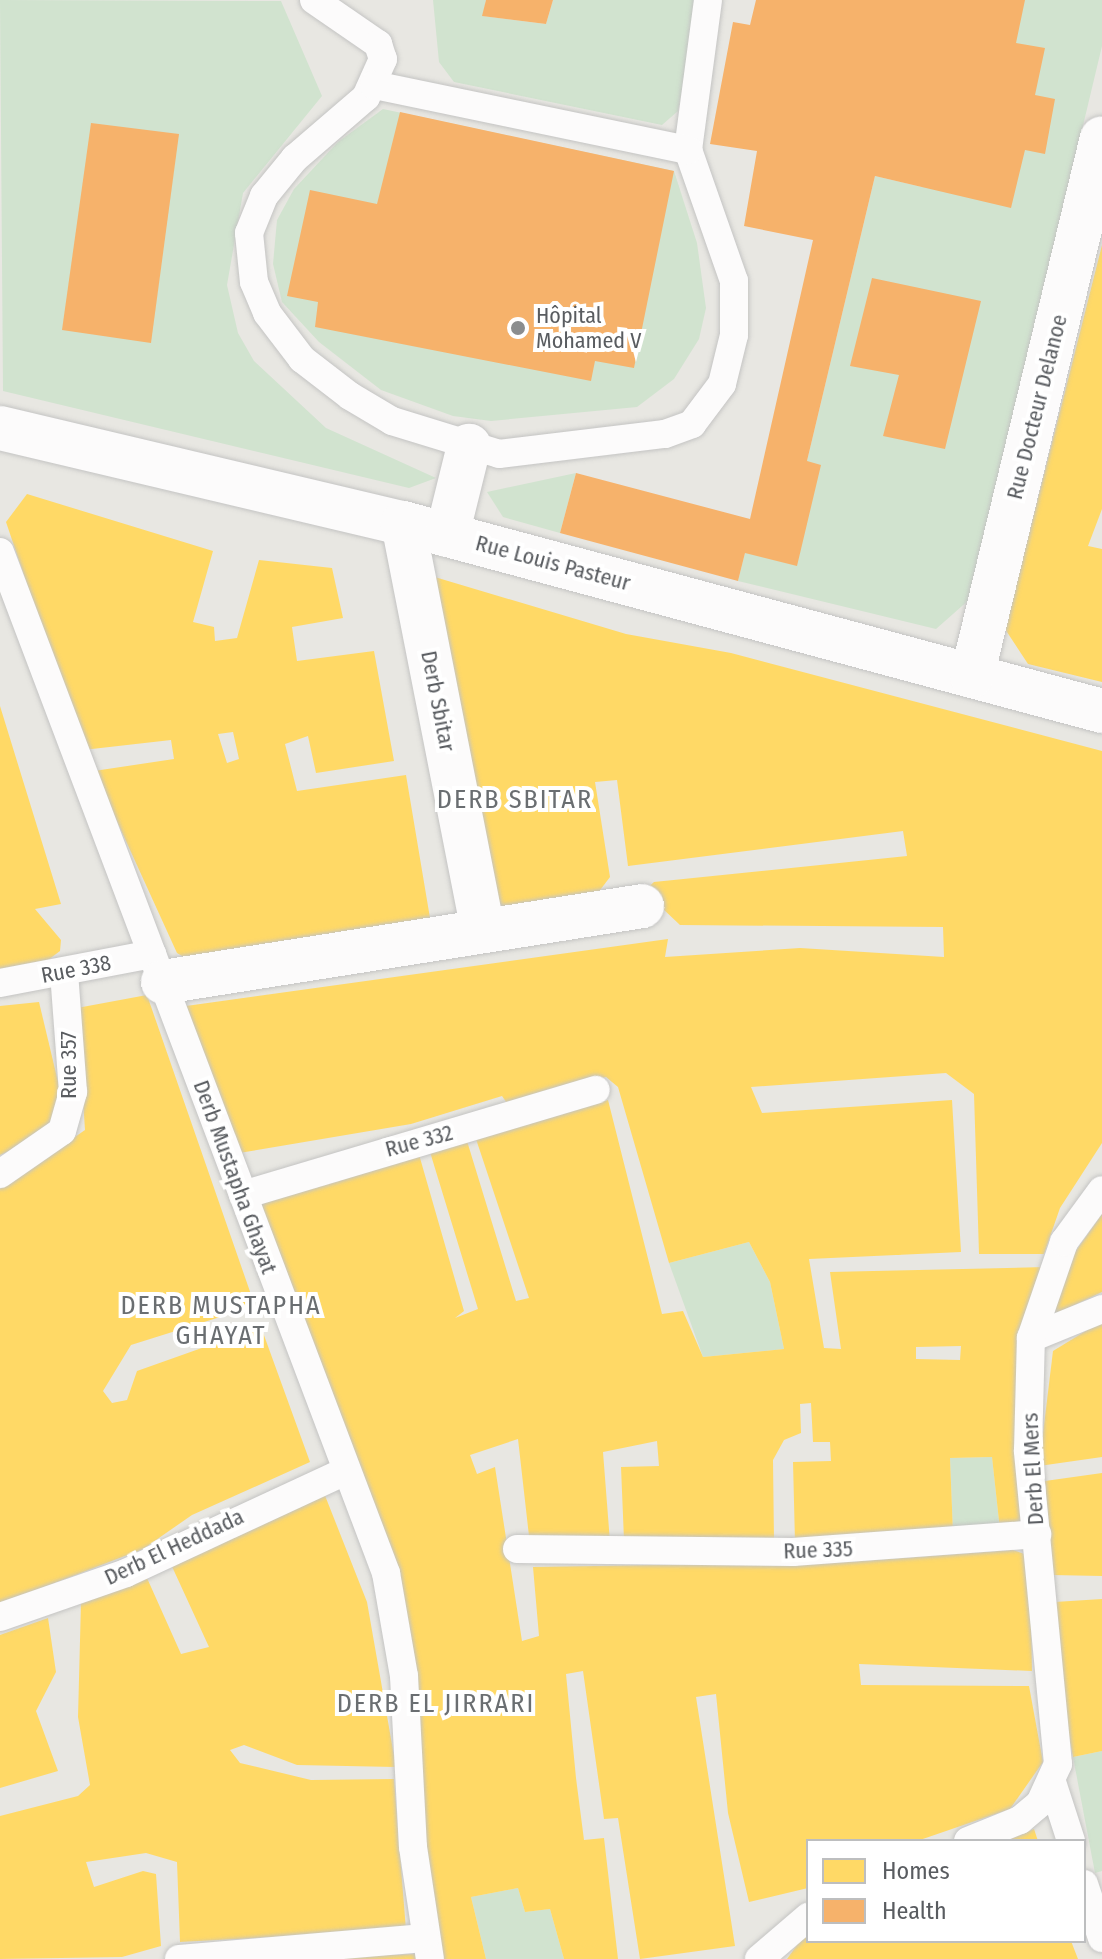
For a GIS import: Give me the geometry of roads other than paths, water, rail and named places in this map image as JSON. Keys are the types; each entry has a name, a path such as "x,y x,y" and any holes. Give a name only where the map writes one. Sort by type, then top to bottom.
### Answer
{"street":[{"name":"Rue Docteur Delanoe","path":"972,676 1102,138"},
{"name":"Rue Louis Pasteur","path":"0,428 403,523 1102,711"},
{"path":"447,535 469,446"},
{"name":"Derb Sbitar","path":"403,523 482,927"},
{"path":"158,968 642,906"}],"lane":[{"path":"314,0 378,44 383,59 374,85 264,196 249,233 254,282 267,313 302,359 350,396 392,421 499,454 611,445 692,424 708,406 734,335 734,281 688,150 708,0"},
{"path":"374,85 688,150"},
{"name":"Derb Mustapha Ghayat","path":"0,552 386,1573 404,1676 427,1949"},
{"name":"Rue 338","path":"0,983 64,971 158,968"},
{"name":"Rue 357","path":"0,1174 62,1131 73,1092 64,971"},
{"name":"Rue 332","path":"243,1195 596,1090"},
{"name":"Derb El Mers","path":"1071,1839 1055,1773 1028,1450 1031,1338 1064,1242 1102,1190"},
{"path":"1031,1338 1102,1309"},
{"name":"Derb El Heddada","path":"0,1617 126,1573 346,1471"},
{"name":"Rue 335","path":"517,1549 598,1553 793,1552 1037,1534"},
{"path":"973,1839 1020,1820 1055,1773"},
{"path":"1086,1890 1102,1938"},
{"path":"759,1959 806,1919"},
{"path":"179,1959 427,1949"}],"place":[{"name":"Hôpital Mohamed V","path":"518,328"}],"district":[{"name":"DERB SBITAR","path":"515,800"},
{"name":"DERB MUSTAPHA GHAYAT","path":"221,1321"},
{"name":"DERB EL JIRRARI","path":"436,1704"}]}
